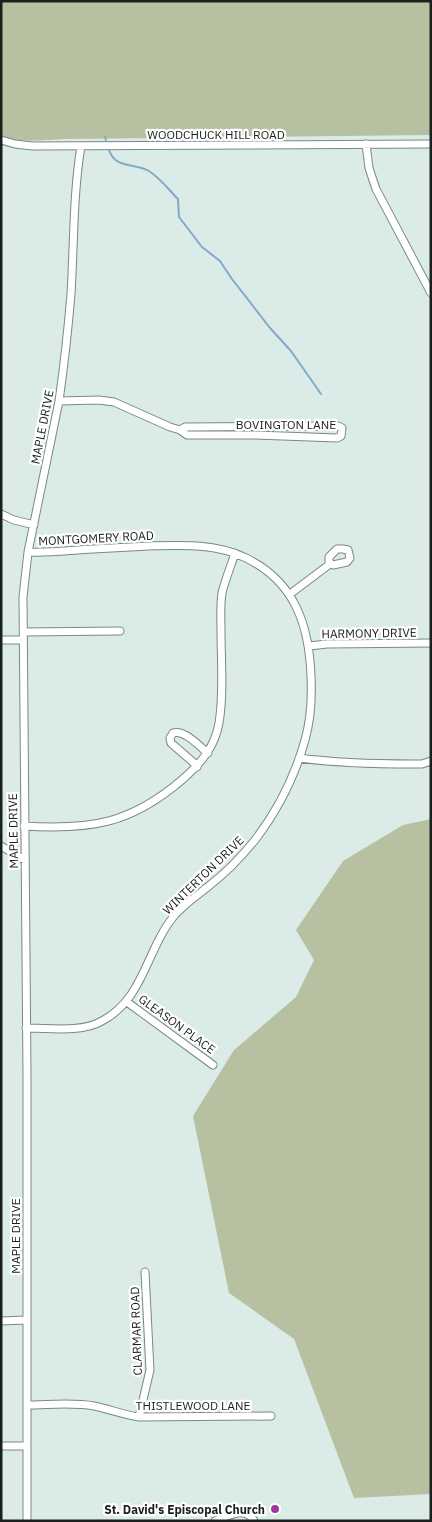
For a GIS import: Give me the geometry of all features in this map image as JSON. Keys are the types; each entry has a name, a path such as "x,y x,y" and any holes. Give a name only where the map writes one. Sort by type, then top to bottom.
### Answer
{"street":[{"name":"WOODCHUCK HILL ROAD","path":"1,140 32,146 431,144"},
{"path":"366,144 369,168 376,189 431,293"},
{"name":"MAPLE DRIVE","path":"27,1521 23,597 28,552 59,401 70,299 75,196 81,146"},
{"name":"BOVINGTON LANE","path":"59,401 99,400 114,402 180,430 185,427 232,431 337,438 341,436 343,431 338,426 232,431"},
{"path":"1,514 14,520 34,525"},
{"name":"MONTGOMERY ROAD","path":"28,552 52,553 164,546"},
{"name":"WINTERTON DRIVE","path":"26,1028 81,1028 96,1024 118,1011 136,988 161,936 174,915 229,868 256,839 272,816 285,793 306,738 311,690 309,646 302,619 290,594 266,571 247,558 235,553 207,547 164,546"},
{"path":"24,826 82,827 124,817 134,813 173,788 197,767 208,753 215,739 220,716 222,594 235,553"},
{"path":"290,594 330,564"},
{"path":"1,640 23,636 120,631"},
{"name":"HARMONY DRIVE","path":"309,646 327,644 431,643"},
{"path":"197,767 170,743 172,733 184,734 208,753"},
{"path":"299,758 357,764 422,764 431,761"},
{"path":"1,846 25,860"},
{"name":"GLEASON PLACE","path":"126,1002 213,1065"},
{"name":"CLARMAR ROAD","path":"140,1417 150,1370 145,1272"},
{"path":"1,1320 26,1320"},
{"name":"THISTLEWOOD LANE","path":"27,1405 80,1404 140,1417 271,1416"},
{"path":"1,1446 27,1446"},
{"path":"216,1521 237,1512 245,1512 252,1516 254,1521"}],"green space":[{"path":"1,1 431,1 431,135 65,139 33,141 1,137"},
{"path":"431,819 431,1494 354,1498 294,1339 229,1293 193,1116 234,1050 296,997 314,960 296,930 343,861 403,825"}],"waterway":[{"path":"109,150 112,156 121,163 149,171 178,199 179,217 202,247 220,261 270,328 291,351 321,394"}],"place":[{"name":"St. David's Episcopal Church","path":"275,1509"}]}
